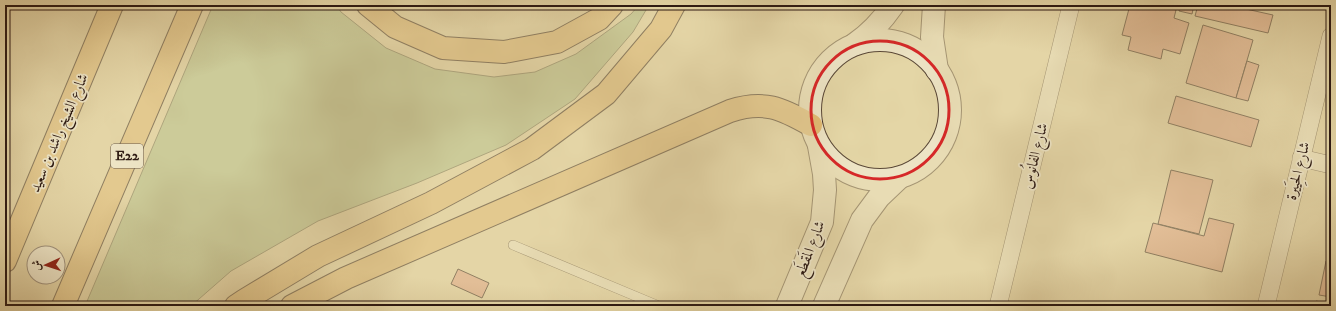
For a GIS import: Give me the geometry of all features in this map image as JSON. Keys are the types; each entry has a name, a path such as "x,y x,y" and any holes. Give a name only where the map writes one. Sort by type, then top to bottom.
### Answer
{"highway":[{"name":"شارع الشيخ راشد بن سعيد","path":"5,261 112,5"},
{"name":"E22","path":"63,306 192,5"},
{"path":"368,5 395,27 444,48 504,52 557,42 599,19 612,5"},
{"path":"236,306 318,256 431,203 532,149 606,94 661,29 674,5"},
{"path":"292,306 346,278 742,107 754,105 767,106 785,111 815,134"}],"street":[{"path":"852,46 871,41 890,41 908,46 924,56 937,70 946,87 950,106 948,125 942,143 931,159 916,171 899,178 880,181 861,178 844,170 829,158 815,134 810,106 814,87 823,70 836,56 869,34 884,19 893,5"},
{"path":"934,5 932,37 937,70"},
{"name":"شارع الفانُوس","path":"998,306 1071,5"},
{"name":"شارع الحِيَيرة","path":"1266,306 1331,36"},
{"name":"شارع المَقطَع","path":"787,306 822,222 825,190 824,174 815,134"},
{"path":"1302,158 1331,165"},
{"path":"824,306 862,220 878,197 899,178"}],"lane":[{"path":"513,245 643,303 659,306"}],"highlighted area":[{"path":"890,41 908,46 924,56 937,70 946,87 950,106 942,143 931,159 916,171 899,178 861,178 844,170 829,158 811,125 810,106 814,87 836,56 852,46"}],"green space":[{"path":"213,5 336,5 341,12 386,48 435,69 494,77 535,72 576,54 631,14 639,5 649,5 633,32 575,99 506,145 417,183 318,221 231,271 191,306 85,306"}],"building":[{"path":"1130,5 1157,5 1176,10 1174,18 1189,23 1180,54 1163,49 1161,59 1128,50 1131,37 1122,35"},
{"path":"1180,5 1194,5 1192,14 1179,11"},
{"path":"1198,5 1228,5 1273,15 1268,33 1195,16"},
{"path":"1203,25 1253,40 1236,98 1186,83"},
{"path":"1247,61 1259,65 1248,101 1236,98"},
{"path":"1176,96 1259,120 1251,147 1168,123"},
{"path":"1171,170 1213,180 1199,234 1158,224"},
{"path":"1209,218 1234,224 1222,272 1145,252 1153,223 1204,236"},
{"path":"1326,261 1331,262 1331,297 1319,295"},
{"path":"458,269 489,283 482,298 451,284"},
{"path":"1316,301 1331,304 1331,306 1315,306"}]}
